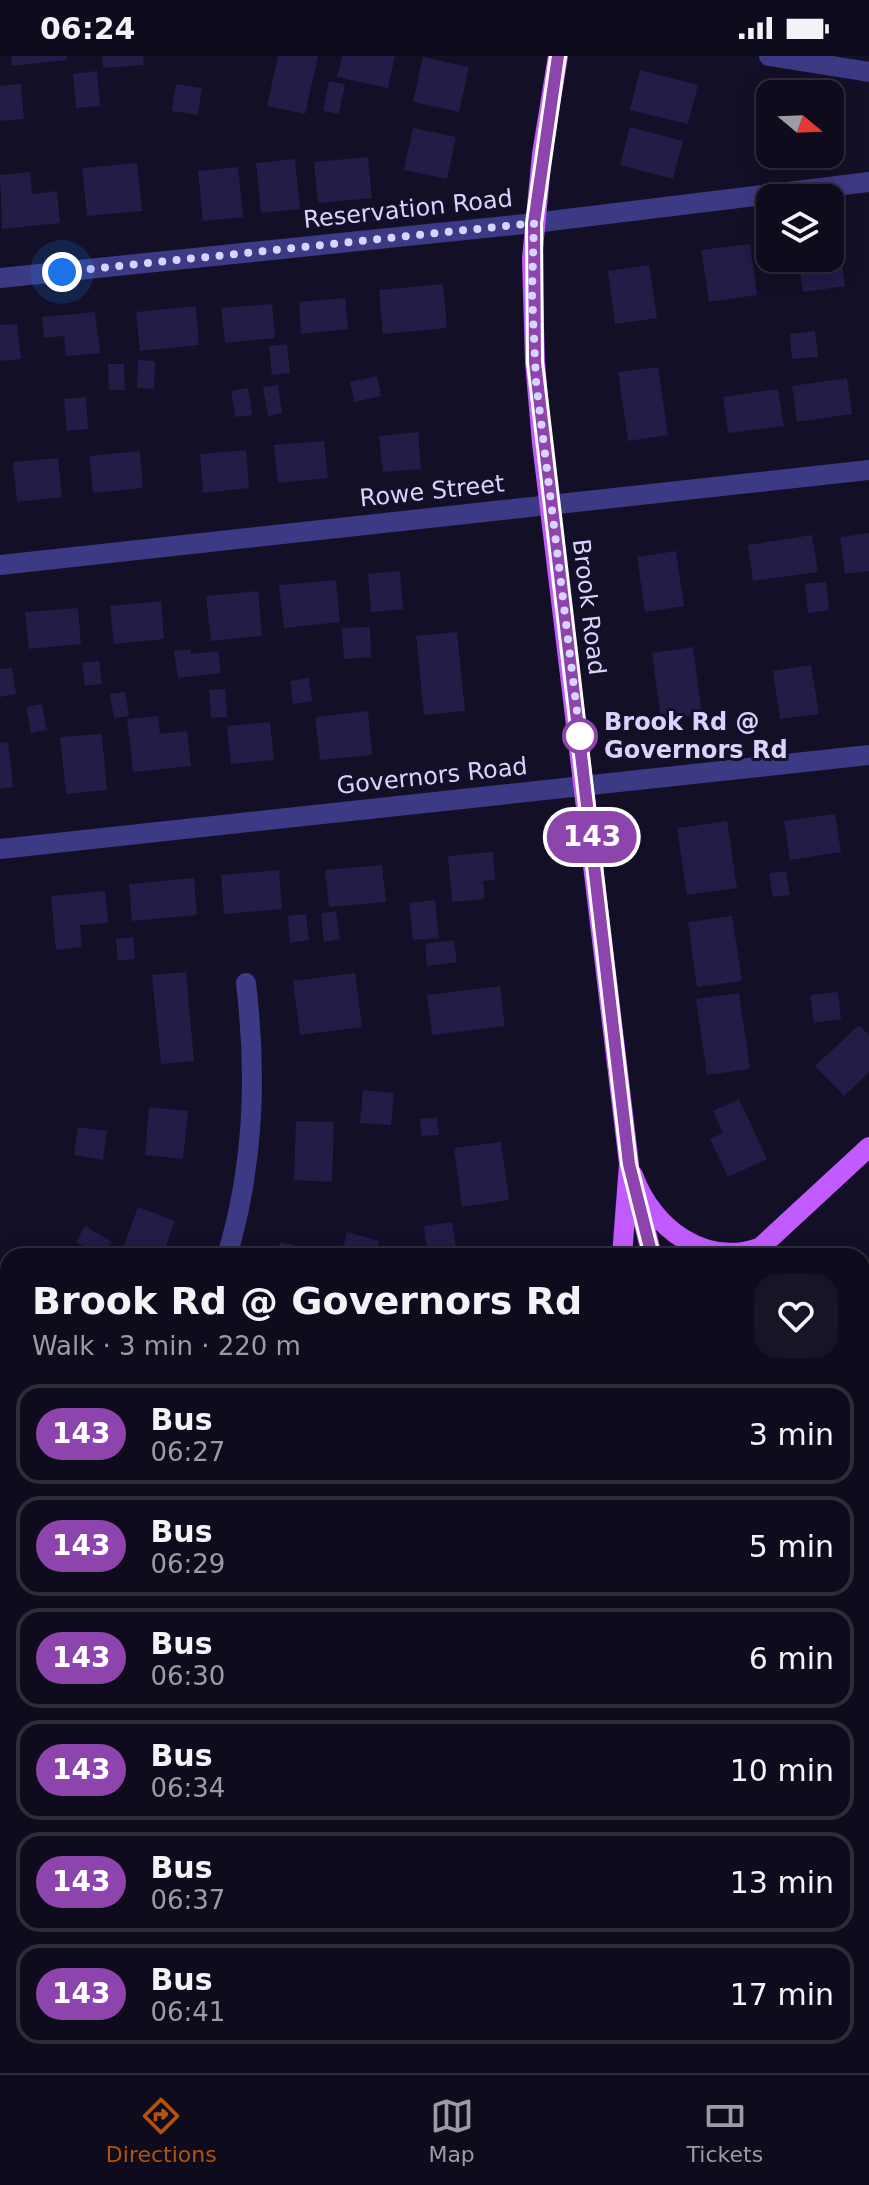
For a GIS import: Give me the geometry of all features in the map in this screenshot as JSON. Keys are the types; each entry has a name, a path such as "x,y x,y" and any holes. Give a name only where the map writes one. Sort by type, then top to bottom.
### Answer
{"main road":[{"name":"Brook Road","path":"558,56 534,223 534,350 629,1164 630,1191 623,1248"},
{"path":"759,1248 869,1147"},
{"name":"Brook Road","path":"629,1164 650,1248"},
{"path":"629,1164 651,1211 684,1239 708,1248"}],"street":[{"path":"769,56 869,72"},
{"name":"Reservation Road","path":"0,278 534,223 869,182"},
{"name":"Rowe Street","path":"0,565 869,470"},
{"name":"Governors Road","path":"0,849 869,755"},
{"path":"229,1248 238,1215 251,1130 253,1055 246,983"}],"building":[{"path":"11,56 67,56 67,60 12,66"},
{"path":"102,56 143,56 144,65 103,68"},
{"path":"278,56 318,56 305,114 267,106"},
{"path":"342,56 395,56 388,88 337,77"},
{"path":"423,57 469,67 459,112 413,102"},
{"path":"640,70 698,85 688,124 630,110"},
{"path":"97,71 100,106 76,108 73,74"},
{"path":"329,81 345,84 339,114 323,111"},
{"path":"21,84 24,119 0,121 0,86"},
{"path":"176,84 202,88 198,115 172,111"},
{"path":"630,127 683,141 673,179 620,165"},
{"path":"413,128 456,137 447,179 404,170"},
{"path":"368,157 372,198 318,203 314,162"},
{"path":"295,159 300,209 261,213 256,163"},
{"path":"137,163 142,211 87,216 82,168"},
{"path":"238,167 243,217 203,221 198,171"},
{"path":"30,172 32,194 57,191 60,223 2,229 0,175"},
{"path":"750,244 757,295 709,302 701,250"},
{"path":"649,265 657,318 615,324 608,271"},
{"path":"800,272 843,272 845,286 803,292"},
{"path":"443,284 447,328 383,334 379,290"},
{"path":"345,298 348,329 301,334 299,302"},
{"path":"272,304 275,338 225,343 221,308"},
{"path":"196,306 199,345 140,351 136,312"},
{"path":"95,312 100,353 66,356 64,336 44,338 42,317"},
{"path":"17,324 21,359 0,361 0,325"},
{"path":"815,331 818,357 792,359 790,334"},
{"path":"287,344 290,373 272,375 269,346"},
{"path":"138,360 155,361 154,389 137,388"},
{"path":"108,364 124,364 125,390 109,390"},
{"path":"658,367 668,435 628,441 618,372"},
{"path":"377,376 381,396 354,402 350,382"},
{"path":"847,378 852,414 797,422 792,386"},
{"path":"278,385 282,413 268,416 263,387"},
{"path":"248,388 252,415 235,417 231,391"},
{"path":"778,389 784,426 728,433 723,397"},
{"path":"86,397 88,429 67,431 64,399"},
{"path":"418,432 421,469 383,472 379,436"},
{"path":"324,441 328,478 278,483 274,445"},
{"path":"246,450 249,488 203,493 200,454"},
{"path":"140,451 143,488 93,493 89,456"},
{"path":"58,458 62,497 17,502 13,462"},
{"path":"869,533 869,571 845,574 840,537"},
{"path":"812,535 818,572 753,581 748,545"},
{"path":"676,551 684,606 645,612 637,557"},
{"path":"400,571 403,609 371,612 368,574"},
{"path":"336,580 340,622 284,628 279,585"},
{"path":"826,582 829,610 808,613 805,584"},
{"path":"258,591 262,636 211,641 206,596"},
{"path":"161,601 164,639 114,644 110,606"},
{"path":"78,608 81,644 29,649 25,612"},
{"path":"370,627 371,657 344,659 342,628"},
{"path":"457,632 465,711 424,715 416,636"},
{"path":"693,647 702,714 661,720 652,653"},
{"path":"190,649 191,654 218,651 221,673 178,678 174,651"},
{"path":"99,661 102,684 85,686 82,663"},
{"path":"811,665 819,714 780,719 773,671"},
{"path":"12,668 16,694 0,697 0,669"},
{"path":"309,678 312,701 293,704 290,681"},
{"path":"225,689 227,717 211,718 209,690"},
{"path":"125,692 129,716 114,718 110,694"},
{"path":"42,704 47,730 31,733 26,707"},
{"path":"368,711 372,755 320,760 315,717"},
{"path":"158,716 160,734 187,731 191,766 133,772 127,719"},
{"path":"270,722 274,760 231,764 227,726"},
{"path":"102,734 107,790 66,794 60,737"},
{"path":"8,742 13,787 0,789 0,743"},
{"path":"835,814 841,852 790,860 784,821"},
{"path":"727,821 737,888 687,895 677,828"},
{"path":"493,852 495,880 483,881 485,899 452,902 448,856"},
{"path":"382,865 386,902 329,907 325,870"},
{"path":"279,870 282,909 224,914 221,875"},
{"path":"786,871 790,895 773,897 769,873"},
{"path":"194,878 197,915 132,921 129,884"},
{"path":"105,891 108,923 80,925 82,947 56,950 51,896"},
{"path":"435,900 439,938 413,940 409,903"},
{"path":"336,911 340,939 324,942 321,913"},
{"path":"306,914 309,940 290,943 288,916"},
{"path":"732,916 742,981 697,987 688,922"},
{"path":"133,937 135,959 118,961 116,939"},
{"path":"454,940 457,962 427,966 425,944"},
{"path":"186,972 194,1061 161,1064 152,975"},
{"path":"355,973 362,1027 300,1035 293,981"},
{"path":"500,986 505,1026 432,1035 427,995"},
{"path":"838,992 841,1019 814,1023 810,995"},
{"path":"739,993 750,1069 707,1075 696,999"},
{"path":"859,1025 869,1035 869,1072 844,1096 815,1066"},
{"path":"363,1090 394,1093 391,1125 360,1123"},
{"path":"739,1099 767,1159 728,1177 710,1139 723,1133 713,1111"},
{"path":"149,1107 188,1111 183,1159 145,1155"},
{"path":"437,1117 439,1135 422,1136 420,1119"},
{"path":"296,1121 334,1122 332,1182 294,1180"},
{"path":"78,1127 107,1131 103,1160 74,1155"},
{"path":"501,1142 509,1200 462,1207 454,1148"},
{"path":"138,1207 175,1221 165,1248 123,1248"},
{"path":"452,1222 456,1248 427,1248 424,1226"},
{"path":"85,1226 112,1242 108,1248 88,1248 76,1242"},
{"path":"347,1232 379,1241 377,1248 343,1248"},
{"path":"280,1242 304,1248 278,1248"}],"bus line":[{"name":"143","path":"558,56 534,223 532,293 535,362 542,443 586,785 629,1164 650,1248"}],"place":[{"name":"Brook Rd @ Governors Rd","path":"580,736"}],"route":[{"path":"62,272 534,223 532,293 536,381 580,736"}]}
